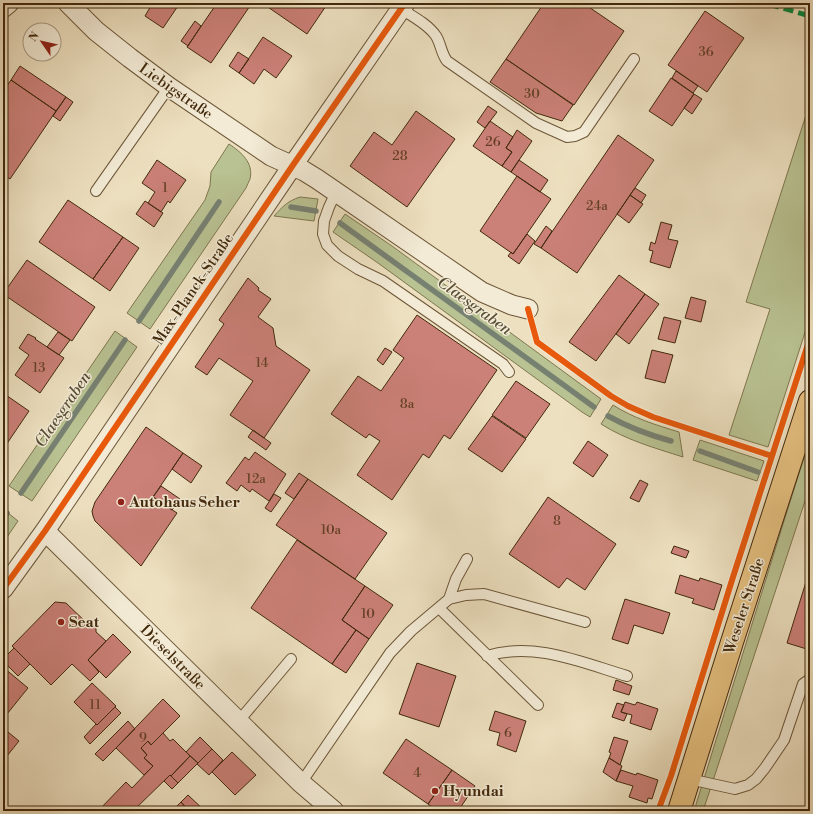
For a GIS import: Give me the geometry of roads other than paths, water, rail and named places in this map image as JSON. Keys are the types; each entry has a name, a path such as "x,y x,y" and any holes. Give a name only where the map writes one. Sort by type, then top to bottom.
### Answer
{"main road":[{"name":"Weseler Straße","path":"679,811 732,642 808,413"}],"street":[{"path":"3,8 9,3"},
{"name":"Liebigstraße","path":"68,3 96,31 169,87 271,156 293,165"},
{"name":"Max-Planck-Straße","path":"3,589 45,530 403,6"},
{"path":"293,165 304,170 482,292 512,305 528,309"},
{"name":"Dieselstraße","path":"45,530 238,722 329,810"}],"lane":[{"path":"403,6 435,34 443,56 447,61 536,122 567,136 575,136 584,132 634,59"},
{"path":"96,192 169,87"},
{"path":"336,192 324,221 323,234 327,245 338,256 358,269 383,281 503,364 509,372"},
{"path":"301,783 390,653 411,631 449,599 456,579 466,559"},
{"path":"449,599 466,595 484,594 585,622"},
{"path":"439,608 538,705"},
{"path":"487,656 506,651 545,653 628,676"},
{"path":"238,722 291,659"},
{"path":"690,779 735,789 748,785 756,780 784,740 804,684 810,679"}],"waterway":[{"name":"Claesgraben","path":"139,321 219,202"},
{"name":"Claesgraben","path":"291,207 316,211"},
{"name":"Claesgraben","path":"340,223 594,407"},
{"name":"Claesgraben","path":"21,493 125,340"},
{"name":"Claesgraben","path":"608,416 623,424 671,441"},
{"name":"Claesgraben","path":"700,451 758,472"},
{"name":"Claesgraben","path":"3,519 7,513"}],"place":[{"name":"Autohaus Seher","path":"121,502"},
{"name":"Seat","path":"61,622"},
{"name":"Hyundai","path":"435,791"}]}
